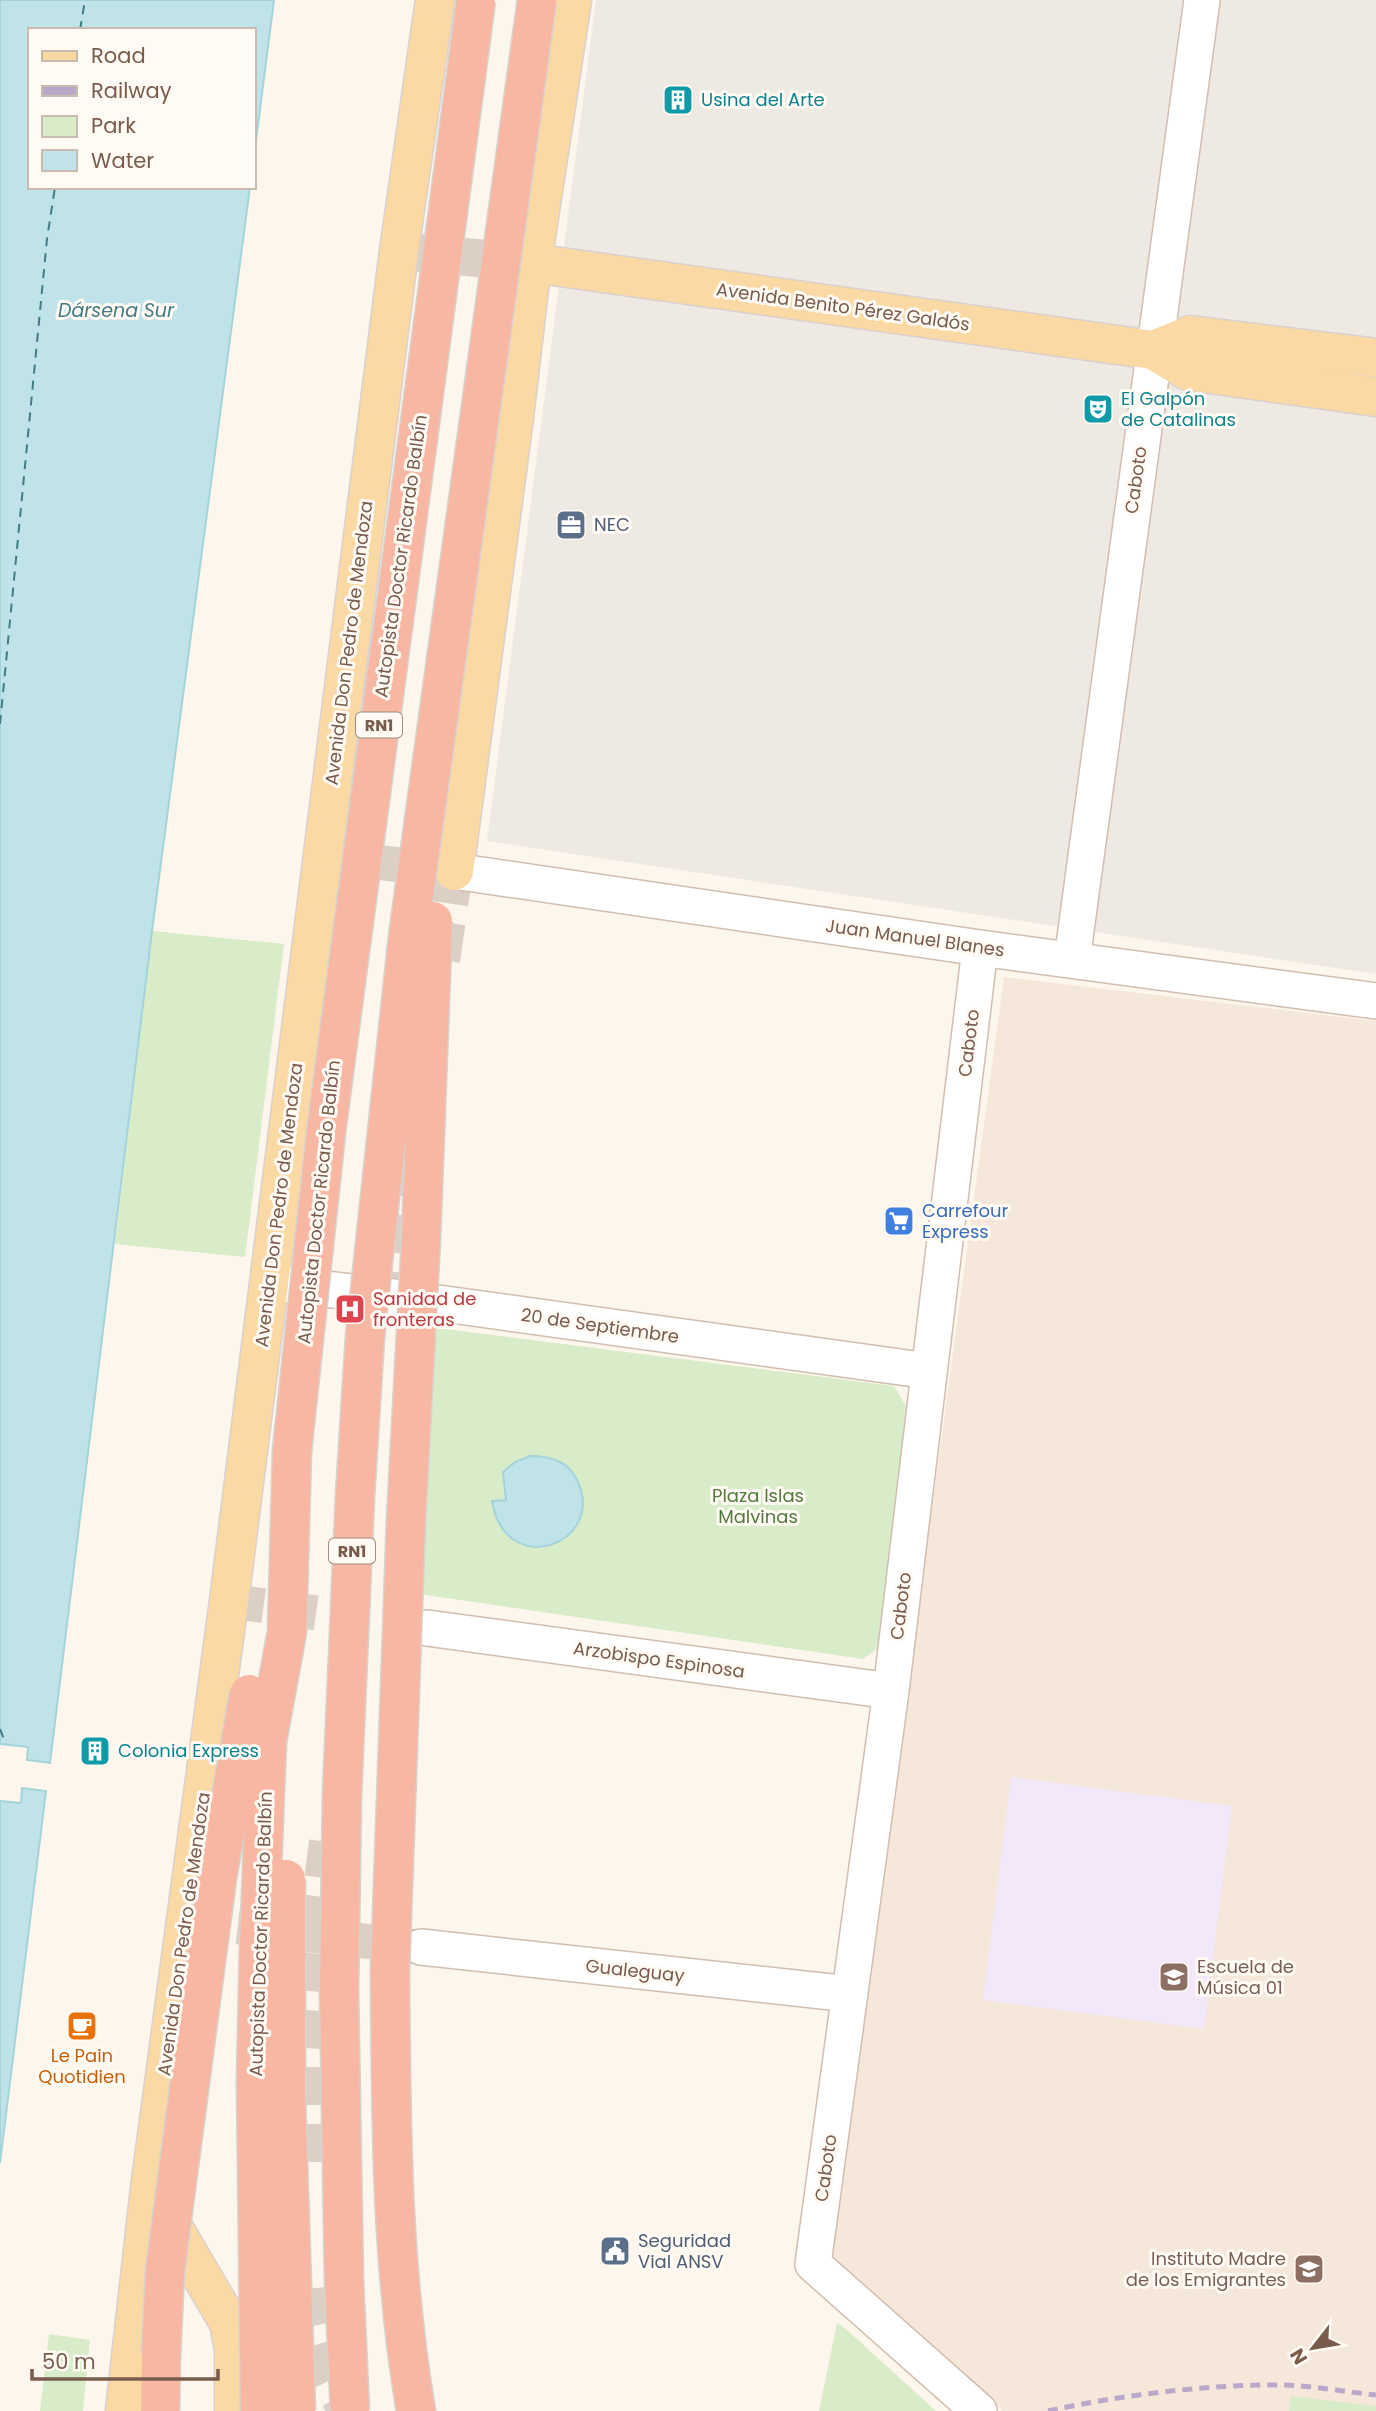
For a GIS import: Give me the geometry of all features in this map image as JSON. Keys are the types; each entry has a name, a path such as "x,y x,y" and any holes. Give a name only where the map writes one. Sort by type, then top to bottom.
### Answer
{"highway":[{"name":"Autopista Doctor Ricardo Balbín","path":"260,2411 256,2081 259,1946 267,1741 287,1632 292,1451 326,1132 476,0"},
{"name":"RN1","path":"350,2411 344,2281 339,1991 342,1795 365,1337 408,937 537,0"},
{"path":"416,2411 397,2267 392,2150 390,1970 406,1521 421,1239 442,695"},
{"path":"160,2411 165,2271 217,1878 292,1451"},
{"path":"287,1632 286,2099 296,2411"}],"main road":[{"name":"Avenida Don Pedro de Mendoza","path":"125,2411 150,2188 270,1282 390,320 435,0"},
{"path":"454,870 513,431 532,264 572,0"},
{"name":"Avenida Benito Pérez Galdós","path":"532,264 1153,350 1188,371 1376,397"},
{"name":"Avenida Benito Pérez Galdós","path":"1153,350 1190,335 1376,358"},
{"path":"150,2188 229,2323 234,2349 234,2411"}],"street":[{"name":"Caboto","path":"1072,960 1202,0"},
{"name":"Juan Manuel Blanes","path":"454,870 980,948 1376,1001"},
{"name":"Caboto","path":"979,2411 813,2264 891,1691 980,948"},
{"name":"20 de Septiembre","path":"270,1282 929,1371"},
{"name":"Arzobispo Espinosa","path":"427,1628 891,1691"},
{"name":"Gualeguay","path":"421,1947 850,1994"}],"shaded area":[{"path":"596,0 1376,0 1376,974 487,841"},
{"path":"1004,977 1376,1021 1376,2411 1002,2411 830,2259"},
{"path":"1011,1777 1232,1806 1204,2029 983,2000"}],"green space":[{"path":"152,931 284,944 245,1257 115,1244"},
{"name":"Plaza Islas Malvinas","path":"422,1326 894,1386 906,1406 882,1645 863,1659 412,1593"},
{"path":"837,2323 847,2330 936,2411 819,2411"},
{"path":"49,2334 90,2340 83,2411 40,2411"},
{"path":"1291,2396 1376,2406 1376,2411 1289,2411"}],"water":[{"name":"Dársena Sur","path":"0,0 274,0 256,140 256,28 28,28 28,189 250,189 152,931 50,1763 27,1760 28,1747 0,1744"},
{"path":"530,1456 550,1458 568,1467 576,1478 583,1501 579,1520 568,1535 552,1544 534,1547 516,1541 501,1526 492,1501 506,1500 503,1472 515,1462"},
{"path":"22,1788 46,1791 0,2163 0,1801 21,1803"}],"ferry route":[{"path":"80,28 85,0"},
{"path":"0,724 47,239 55,189"},
{"path":"0,1729 6,1744"}],"tunnel":[{"path":"399,251 532,263"},
{"path":"321,856 446,870"},
{"path":"441,960 454,871"},
{"path":"386,1309 411,1130"},
{"path":"229,1601 427,1628"},
{"path":"306,2162 306,2055 316,1935 328,1842"},
{"path":"185,1921 418,1947"},
{"path":"305,2289 310,2323 319,2353 347,2411"}],"railway":[{"path":"1048,2411 1135,2395 1227,2386 1296,2386 1376,2395"}],"place":[{"name":"Usina del Arte","path":"678,100"},
{"name":"El Galpón de Catalinas","path":"1098,409"},
{"name":"NEC","path":"571,525"},
{"name":"Carrefour Express","path":"899,1221"},
{"name":"Sanidad de fronteras","path":"350,1309"},
{"name":"Colonia Express","path":"95,1751"},
{"name":"Escuela de Música 01","path":"1174,1977"},
{"name":"Le Pain Quotidien","path":"82,2026"},
{"name":"Seguridad Vial ANSV","path":"615,2251"},
{"name":"Instituto Madre de los Emigrantes","path":"1309,2269"}]}
